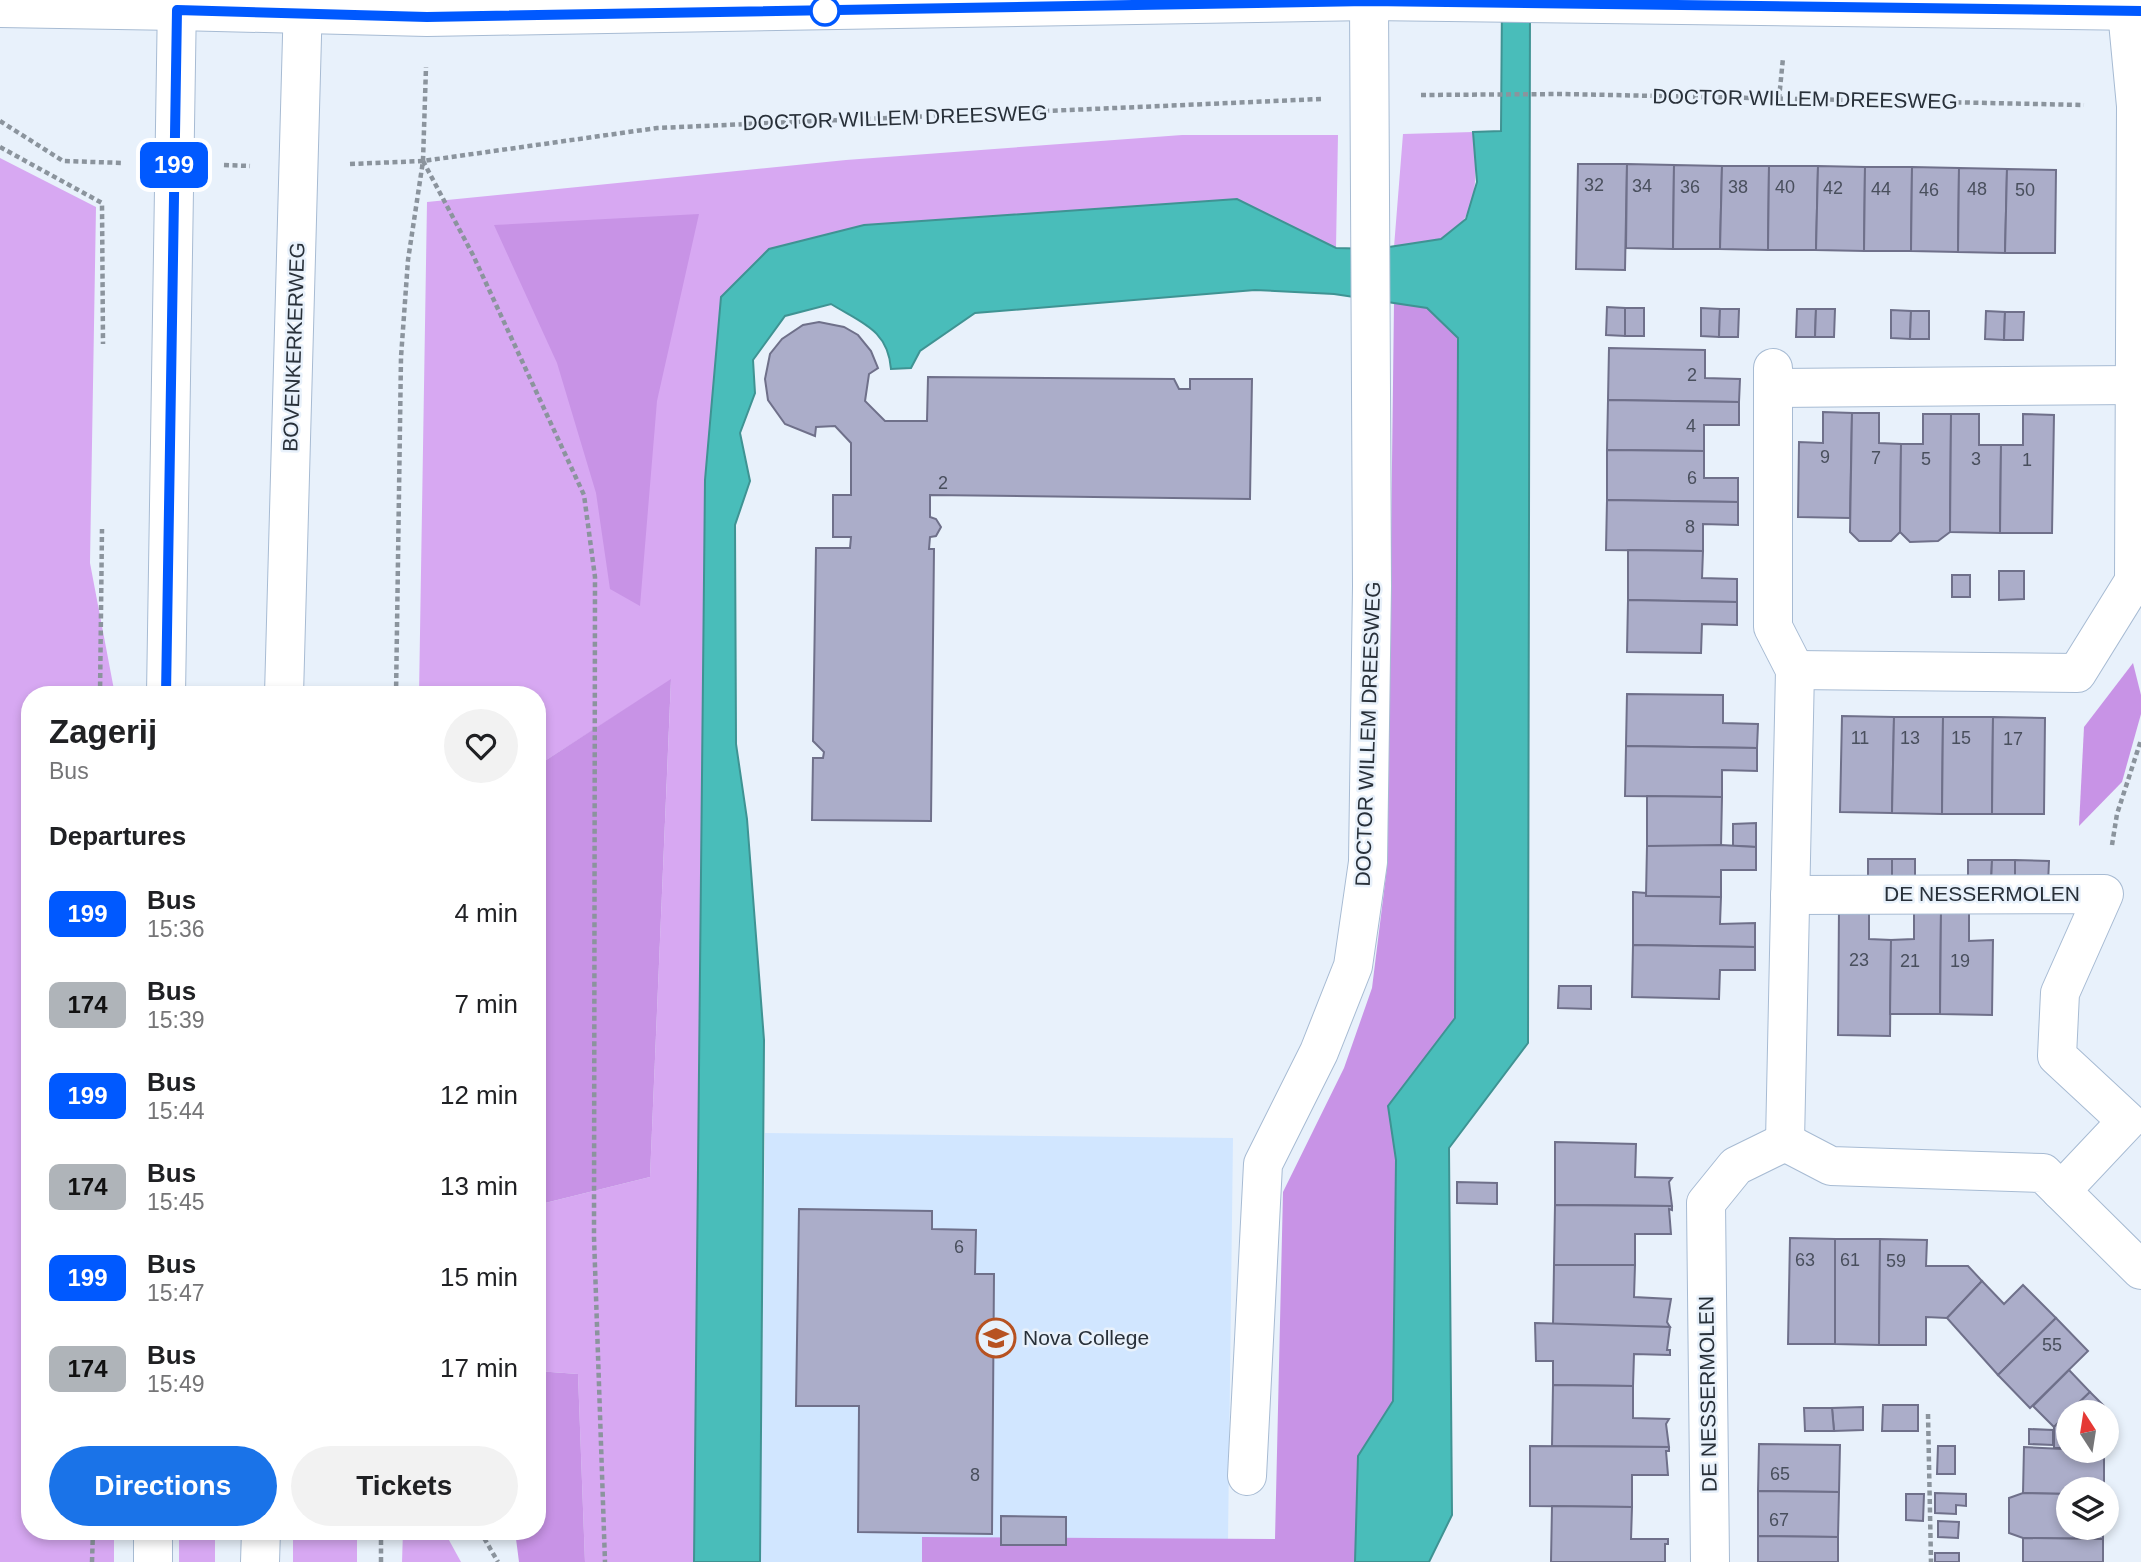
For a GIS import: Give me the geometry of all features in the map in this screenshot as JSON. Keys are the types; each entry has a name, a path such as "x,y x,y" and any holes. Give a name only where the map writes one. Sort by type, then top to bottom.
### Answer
{"street":[{"path":"0,8 177,5 303,7 427,17 1368,1 1787,2 2134,11 2137,581 2077,673 1795,670"},
{"name":"DOCTOR WILLEM DREESWEG","path":"1247,1476 1263,1164 1319,1052 1353,966 1368,862 1372,234 1368,1"},
{"path":"166,686 177,5"},
{"name":"BOVENKERKERWEG","path":"284,686 303,7"},
{"path":"2135,385 1773,378 1773,627 1795,670 1785,1142 1831,1166 2043,1173 2141,1270"},
{"name":"DE NESSERMOLEN","path":"1790,895 2104,894 2060,993 2057,1056 2127,1121 2061,1191"},
{"name":"DE NESSERMOLEN","path":"1710,1562 1706,1203 1736,1166 1785,1142"},
{"path":"153,1540 153,1562"},
{"path":"260,1562 261,1540"}],"path":[{"path":"396,686 401,357 408,260 423,161 427,17"},
{"name":"DOCTOR WILLEM DREESWEG","path":"1474,93 2136,106"},
{"name":"DOCTOR WILLEM DREESWEG","path":"423,161 657,128 1369,96"},
{"path":"0,148 102,203 103,344"},
{"path":"423,161 472,255 584,495 595,577 594,1237 605,1562"},
{"path":"100,686 102,529"},
{"path":"2104,894 2117,814 2141,740"},
{"path":"1928,1414 1931,1562"},
{"path":"92,1562 93,1540"},
{"path":"381,1540 381,1562"},
{"path":"485,1540 498,1562"}],"shaded area":[{"path":"1502,0 1530,0 1528,1043 1449,1148 1452,1515 1429,1562 1355,1562 1358,1456 1393,1401 1396,1160 1388,1106 1455,1018 1458,338 1427,308 1334,294 1255,290 975,313 920,351 911,368 891,369 885,345 879,336 831,304 785,316 753,360 755,393 740,433 750,481 735,525 736,744 747,819 764,1040 760,1562 694,1562 705,480 721,297 769,249 864,225 1237,199 1336,248 1376,249 1441,239 1466,219 1477,182 1473,132 1501,131"},
{"path":"1473,132 1474,192 1465,219 1442,239 1394,247 1403,134"},
{"path":"1182,135 1338,135 1336,248 1237,199 721,297 705,480 694,1562 585,1562 578,1374 546,1372 546,1203 650,1177 671,680 546,760 546,686 419,686 427,202 846,160"},
{"path":"0,158 96,207 90,563 113,686 21,686 21,1540 114,1540 114,1562 0,1562"},
{"path":"699,214 657,401 640,606 610,589 596,493 557,363 494,225"},
{"path":"1394,303 1427,308 1458,338 1455,1018 1388,1106 1396,1160 1393,1401 1358,1456 1355,1562 922,1562 922,1537 1275,1539 1283,1192 1344,1068 1372,988 1387,867"},
{"path":"2133,663 2141,695 2141,714 2122,782 2079,826 2084,727"},
{"path":"671,679 650,1177 546,1203 546,760"},
{"name":"Nova College","path":"765,1133 1233,1138 1228,1541 923,1537 922,1562 760,1562"},
{"path":"546,1372 578,1374 585,1562 519,1562 516,1540 546,1540"},
{"path":"179,1540 215,1540 215,1562 179,1562"},
{"path":"293,1540 357,1540 357,1562 293,1562"},
{"path":"403,1540 449,1540 461,1562 402,1562"}],"building":[{"path":"1578,164 1627,164 1625,270 1576,269"},
{"path":"1627,164 1674,165 1673,249 1626,248"},
{"path":"1674,165 1722,166 1720,249 1673,249"},
{"path":"1722,166 1769,166 1768,250 1720,249"},
{"path":"1769,166 1818,166 1816,250 1768,250"},
{"path":"1818,166 1865,167 1864,251 1816,250"},
{"path":"1865,167 1912,167 1911,251 1864,251"},
{"path":"1912,167 1959,168 1958,252 1911,251"},
{"path":"1959,168 2007,169 2005,253 1958,252"},
{"path":"2007,169 2056,170 2055,253 2005,253"},
{"path":"1607,307 1625,308 1625,336 1606,335"},
{"path":"1625,308 1644,308 1644,336 1625,336"},
{"path":"1701,308 1720,309 1719,337 1701,336"},
{"path":"1720,309 1739,309 1738,337 1719,337"},
{"path":"1797,309 1816,309 1815,337 1796,337"},
{"path":"1816,309 1835,309 1834,337 1815,337"},
{"path":"1891,310 1911,311 1910,339 1891,338"},
{"path":"1911,311 1929,311 1929,339 1910,339"},
{"path":"1986,311 2005,312 2004,340 1985,339"},
{"path":"2005,312 2024,312 2023,340 2004,340"},
{"path":"819,322 844,327 858,335 871,351 878,368 869,374 865,401 885,421 927,421 928,377 1174,379 1179,389 1190,389 1190,379 1252,379 1250,499 930,495 930,517 936,519 941,527 936,536 930,537 929,549 934,549 931,821 812,820 813,758 823,758 824,752 813,741 816,548 850,548 851,537 833,537 833,495 851,495 851,443 835,426 816,427 815,436 785,424 768,400 765,379 770,354 782,339 803,325"},
{"path":"1609,348 1705,350 1705,378 1740,379 1739,402 1608,400"},
{"path":"1608,400 1739,402 1739,425 1704,425 1704,451 1607,450"},
{"path":"1823,412 1852,413 1850,518 1798,517 1799,442 1823,443"},
{"path":"1852,413 1879,413 1879,443 1901,444 1900,532 1891,541 1859,541 1850,532"},
{"path":"1923,414 1951,414 1950,532 1938,541 1910,542 1900,532 1901,444 1923,444"},
{"path":"1951,414 1979,414 1979,445 2001,445 2000,533 1950,532"},
{"path":"2023,414 2054,415 2052,533 2000,533 2001,445 2023,445"},
{"path":"1607,450 1704,451 1704,478 1738,478 1738,502 1607,500"},
{"path":"1607,500 1738,502 1738,525 1703,524 1703,551 1606,550"},
{"path":"1628,550 1703,551 1702,578 1737,579 1737,602 1628,600"},
{"path":"1999,571 2024,571 2024,599 1999,600"},
{"path":"1952,575 1970,575 1970,597 1952,597"},
{"path":"1628,600 1737,602 1737,625 1702,624 1701,653 1627,652"},
{"path":"1627,694 1723,695 1723,723 1758,724 1757,748 1626,746"},
{"path":"1842,716 1894,717 1892,813 1840,812"},
{"path":"1894,717 1943,717 1942,814 1892,813"},
{"path":"1943,717 1993,717 1992,814 1942,814"},
{"path":"1993,717 2045,718 2044,814 1992,814"},
{"path":"1626,746 1757,748 1757,771 1722,770 1722,797 1625,796"},
{"path":"1647,796 1722,797 1721,847 1647,846"},
{"path":"1756,823 1756,847 1733,846 1733,824"},
{"path":"1647,846 1756,847 1756,870 1721,870 1721,897 1646,896"},
{"path":"1868,859 1892,859 1892,883 1868,882"},
{"path":"1892,859 1915,859 1915,883 1892,883"},
{"path":"1968,860 1992,860 1991,884 1968,884"},
{"path":"1992,860 2015,860 2015,884 1991,884"},
{"path":"2015,860 2049,861 2048,884 2015,884"},
{"path":"1633,892 1646,893 1646,896 1721,897 1720,924 1755,923 1755,947 1633,945"},
{"path":"1839,908 1869,909 1869,939 1891,940 1890,1036 1838,1035"},
{"path":"1914,909 1941,910 1940,1014 1890,1014 1891,940 1914,939"},
{"path":"1941,910 1969,910 1969,941 1993,940 1992,1015 1940,1014"},
{"path":"1633,945 1755,947 1755,970 1720,970 1719,999 1632,997"},
{"path":"1559,986 1591,986 1591,1009 1558,1008"},
{"path":"1555,1142 1636,1144 1635,1177 1672,1178 1669,1182 1672,1206 1555,1205"},
{"path":"1457,1182 1497,1183 1497,1204 1457,1203"},
{"path":"1555,1205 1672,1206 1672,1210 1669,1209 1671,1234 1635,1234 1635,1265 1554,1265"},
{"path":"799,1209 932,1211 932,1229 976,1230 975,1274 994,1274 992,1534 858,1532 859,1406 796,1406"},
{"path":"1790,1238 1835,1239 1835,1344 1788,1344"},
{"path":"1835,1239 1880,1239 1879,1345 1835,1344"},
{"path":"1880,1239 1927,1240 1926,1266 1968,1266 1982,1281 1947,1318 1926,1317 1926,1345 1879,1345"},
{"path":"1554,1265 1635,1265 1634,1297 1671,1299 1667,1322 1670,1327 1553,1325"},
{"path":"1982,1281 2004,1304 2023,1285 2056,1318 1998,1375 1947,1318"},
{"path":"2056,1318 2088,1351 2030,1408 1998,1375"},
{"path":"1535,1323 1670,1327 1667,1350 1670,1350 1670,1355 1634,1354 1633,1386 1553,1385 1553,1361 1536,1361"},
{"path":"2069,1370 2090,1392 2082,1400 2056,1400 2054,1427 2033,1406"},
{"path":"1553,1385 1633,1386 1633,1418 1669,1419 1666,1424 1669,1447 1552,1446"},
{"path":"2090,1392 2098,1400 2082,1400"},
{"path":"1883,1405 1918,1405 1918,1431 1882,1431"},
{"path":"1863,1407 1863,1430 1834,1431 1832,1408"},
{"path":"1804,1408 1832,1408 1834,1431 1805,1431"},
{"path":"2056,1425 2056,1448 2054,1448"},
{"path":"2029,1429 2053,1430 2053,1445 2029,1444"},
{"path":"1759,1444 1840,1445 1839,1492 1758,1491"},
{"path":"1530,1446 1669,1447 1669,1451 1666,1451 1668,1475 1632,1475 1632,1507 1530,1506"},
{"path":"1938,1446 1955,1446 1955,1474 1937,1474"},
{"path":"2024,1447 2056,1449 2056,1463 2104,1463 2104,1477 2056,1477 2056,1494 2023,1493"},
{"path":"1758,1491 1839,1492 1838,1537 1758,1536"},
{"path":"1935,1493 1966,1494 1966,1506 1956,1505 1956,1514 1935,1513"},
{"path":"2023,1493 2056,1494 2056,1538 2023,1538 2009,1533 2009,1498"},
{"path":"1906,1494 1924,1494 1923,1521 1906,1520"},
{"path":"1552,1506 1632,1507 1631,1539 1668,1539 1668,1544 1665,1544 1665,1562 1551,1562"},
{"path":"1001,1516 1066,1517 1066,1545 1001,1545"},
{"path":"1938,1521 1959,1522 1958,1538 1938,1537"},
{"path":"1758,1536 1838,1537 1838,1562 1758,1562"},
{"path":"2023,1538 2103,1540 2103,1562 2023,1562"},
{"path":"1935,1553 1959,1553 1959,1562 1935,1562"}],"bus line":[{"name":"199","path":"166,686 177,10 427,17 1368,1 2141,11"}],"place":[{"name":"Nova College","path":"996,1338"}]}
